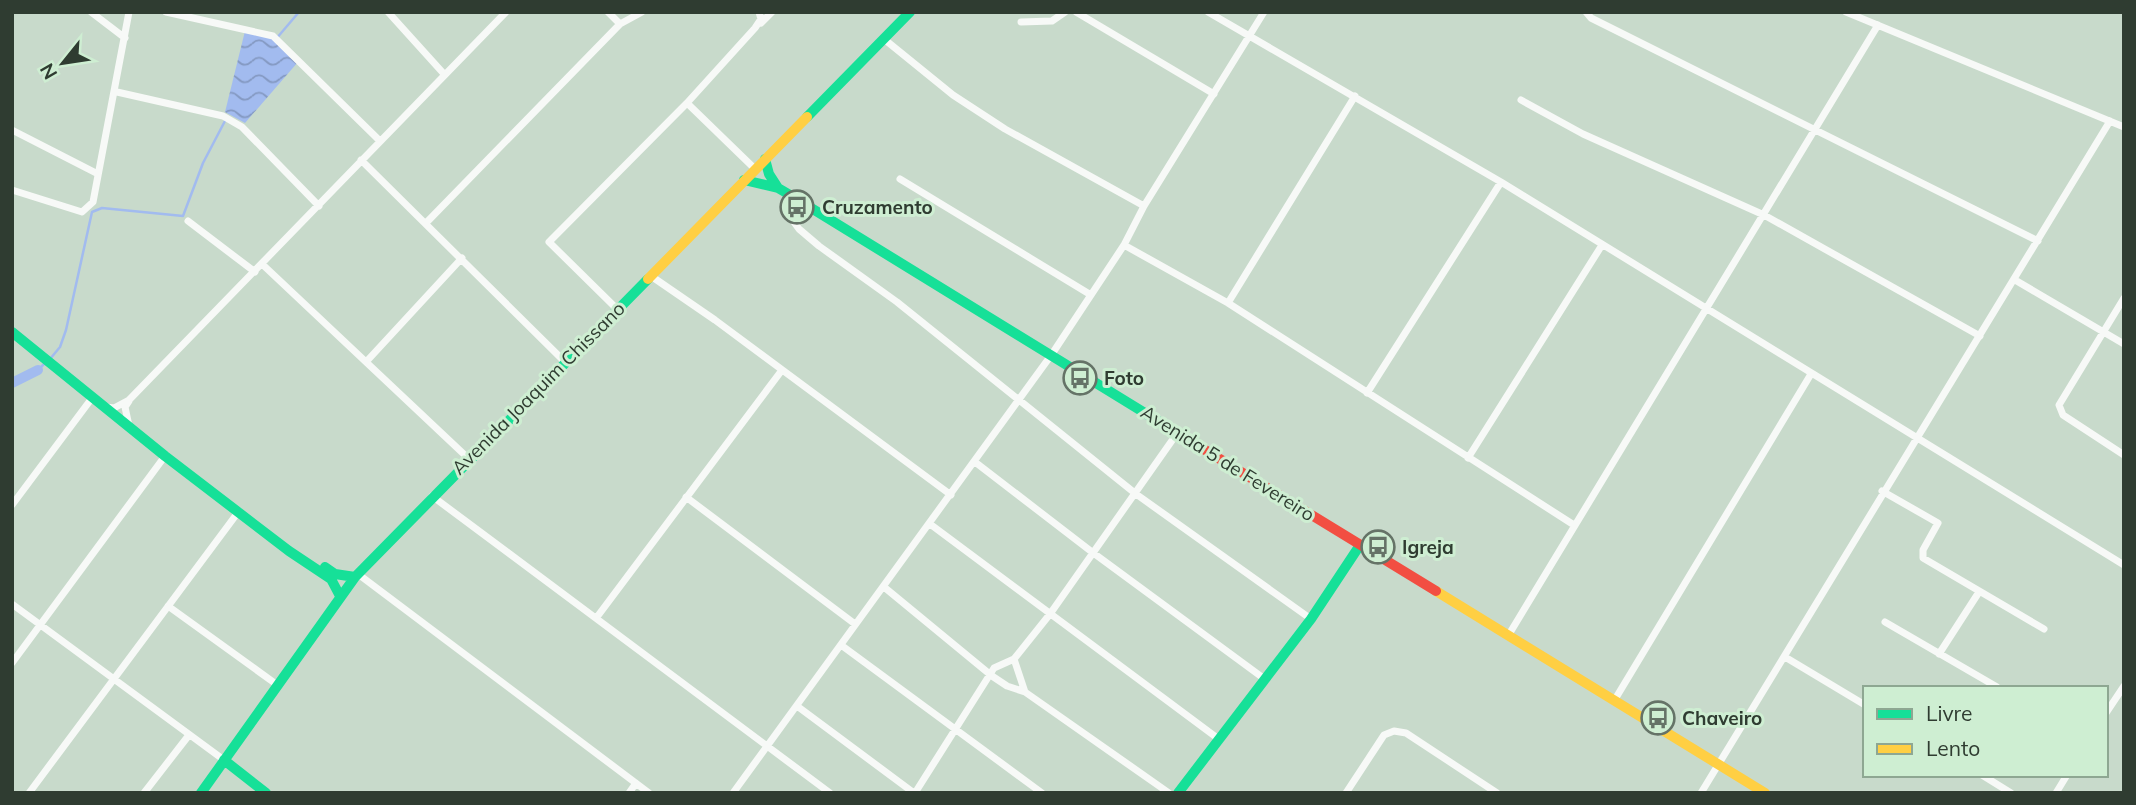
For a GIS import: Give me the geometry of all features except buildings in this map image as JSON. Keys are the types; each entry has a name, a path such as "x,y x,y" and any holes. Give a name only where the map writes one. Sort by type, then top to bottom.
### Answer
{"street":[{"path":"91,12 124,38"},
{"path":"12,190 82,212 93,202 117,92 129,12"},
{"path":"166,12 273,36 380,141"},
{"path":"388,12 444,74"},
{"path":"130,427 125,407 129,400 506,12"},
{"path":"608,12 620,24"},
{"path":"426,223 620,24 642,12"},
{"path":"755,28 761,19 759,12"},
{"name":"Avenida Joaquim Chissano","path":"201,793 276,684 357,575 616,308 910,12"},
{"path":"1021,22 1052,21 1065,12"},
{"path":"1076,12 1214,94"},
{"path":"1208,12 1501,182 2124,565"},
{"path":"733,793 1052,354 1124,245 1144,205 1264,12"},
{"path":"1586,12 1591,18 2038,241"},
{"path":"1846,12 2124,127"},
{"path":"616,308 550,242 687,103 770,13"},
{"path":"1508,636 1878,25"},
{"path":"884,39 953,95 1005,129 1144,205"},
{"path":"117,92 223,116 242,127 319,206"},
{"path":"1228,303 1355,96"},
{"path":"1521,100 1583,134 1763,215 1980,336"},
{"path":"687,103 754,168"},
{"path":"1701,793 1882,491 2015,280 2110,121"},
{"path":"12,130 99,174"},
{"path":"765,159 769,174 778,188"},
{"path":"361,160 565,362"},
{"path":"900,179 1091,295"},
{"name":"Avenida 5 de Fevereiro","path":"744,180 778,188 793,197 1765,793"},
{"path":"1367,393 1501,182"},
{"path":"793,197 786,211 799,229 897,302 1136,494 1311,619"},
{"path":"188,221 256,272"},
{"path":"1124,245 1228,303 1574,526"},
{"path":"1468,458 1602,245"},
{"path":"366,362 462,258"},
{"path":"262,264 469,459"},
{"path":"650,276 782,369 951,495"},
{"path":"2015,280 2124,344"},
{"path":"2124,299 2059,405 2063,415 2124,455"},
{"path":"12,332 165,456 331,579 340,596"},
{"path":"597,617 782,369"},
{"path":"1614,701 1811,374"},
{"path":"12,505 92,398"},
{"path":"104,407 114,408 129,400"},
{"path":"797,706 914,793 999,663 1014,659 1050,614 1178,432"},
{"path":"12,663 165,456"},
{"path":"975,462 1266,680"},
{"path":"1882,491 1938,523 1923,550 1923,558 2044,629"},
{"path":"432,496 830,793"},
{"path":"686,497 855,624"},
{"path":"29,793 239,512"},
{"path":"930,524 1220,740"},
{"path":"279,541 335,573 357,575 649,793"},
{"path":"1178,793 1311,619 1360,545"},
{"path":"884,587 992,676 1007,686 1025,692 1169,793"},
{"path":"1939,654 1979,592"},
{"path":"12,604 267,793"},
{"path":"168,606 276,684"},
{"path":"1885,622 1995,686"},
{"path":"841,645 1042,793"},
{"path":"1784,657 1863,704"},
{"path":"1014,659 1025,692"},
{"path":"2108,710 2124,686"},
{"path":"1346,793 1384,736 1394,731 1406,733 1497,793"},
{"path":"144,793 189,735"},
{"path":"1985,777 2011,793"},
{"path":"2056,793 2066,777"},
{"path":"629,793 636,783"}],"water":[{"path":"245,31 271,38 298,62 245,123 225,112"}],"waterway":[{"path":"276,39 299,12"},
{"path":"50,359 60,347 66,330 92,212 102,208 183,216 203,163 226,119"},
{"path":"38,370 45,363"},
{"path":"12,383 38,370"}],"traffic: fast":[{"path":"807,117 910,12"},
{"path":"765,159 769,174 778,188"},
{"path":"744,180 778,188 790,195 1197,445"},
{"path":"201,793 355,577 648,279"},
{"path":"12,332 165,456 289,551 331,579 340,596"},
{"path":"1178,793 1311,619 1360,545"},
{"path":"325,567 335,574 355,577"},
{"path":"224,760 266,793"}],"traffic: slow":[{"path":"648,279 807,117"},
{"path":"1436,591 1765,793"}],"traffic: jam":[{"path":"1197,445 1436,591"}],"place":[{"name":"Cruzamento","path":"797,207"},
{"name":"Foto","path":"1080,378"},
{"name":"Igreja","path":"1378,547"},
{"name":"Chaveiro","path":"1658,718"}]}
